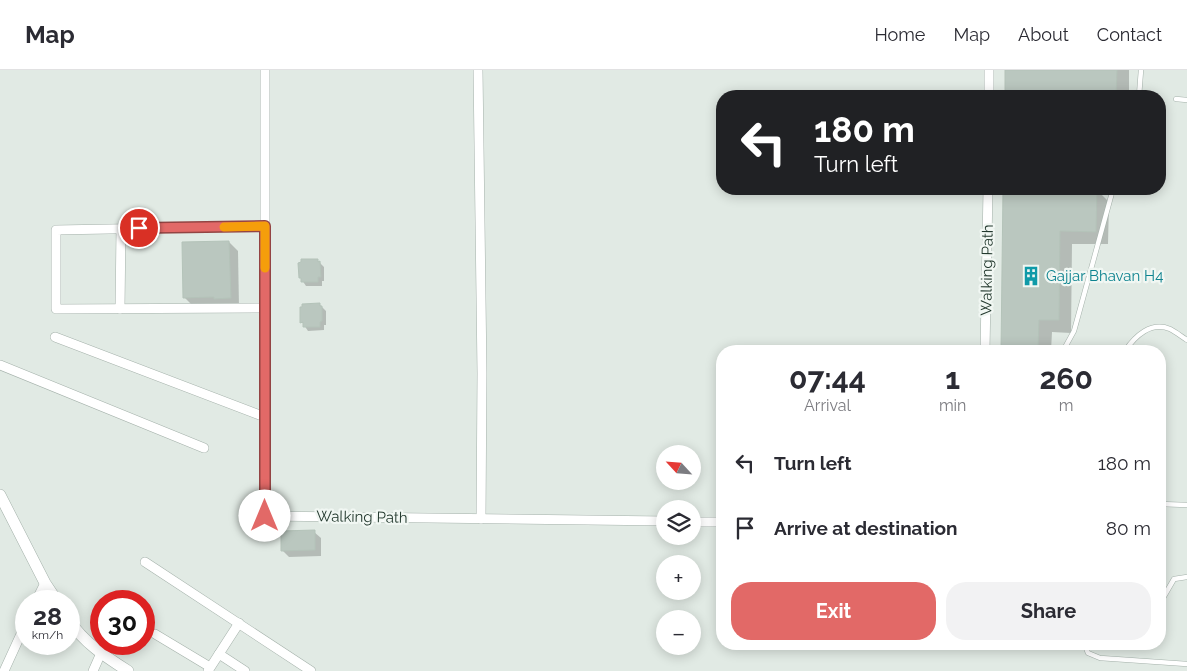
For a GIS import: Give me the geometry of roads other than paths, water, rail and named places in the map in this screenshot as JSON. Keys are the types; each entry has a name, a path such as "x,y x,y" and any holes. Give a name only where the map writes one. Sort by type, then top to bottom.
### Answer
{"street":[{"name":"Walking Path","path":"265,70 265,516 656,521"},
{"path":"478,70 482,373 480,519"},
{"path":"989,70 989,90"},
{"name":"Walking Path","path":"985,345 988,195"},
{"path":"265,226 56,230 56,309 265,308"},
{"path":"120,308 121,229"},
{"path":"55,337 265,417"},
{"path":"0,365 204,448"},
{"path":"0,496 50,590"},
{"path":"701,522 716,522"},
{"path":"145,562 311,671"},
{"path":"42,590 45,583"},
{"path":"155,634 209,669 239,623"},
{"path":"80,635 90,644"},
{"path":"4,671 15,647"},
{"path":"219,654 246,671"},
{"path":"93,671 100,655"},
{"path":"104,655 128,671"}],"lane":[{"path":"1139,90 1141,70"},
{"path":"1176,99 1187,100"},
{"path":"1066,345 1074,331 1111,195"},
{"path":"1130,345 1135,338 1154,327 1170,329 1187,340"},
{"path":"1166,504 1187,505"},
{"path":"1166,593 1174,579 1187,578"},
{"path":"1087,650 1088,653 1100,658 1187,664"}],"place":[{"name":"Gajjar Bhavan H4","path":"1031,276"}]}
